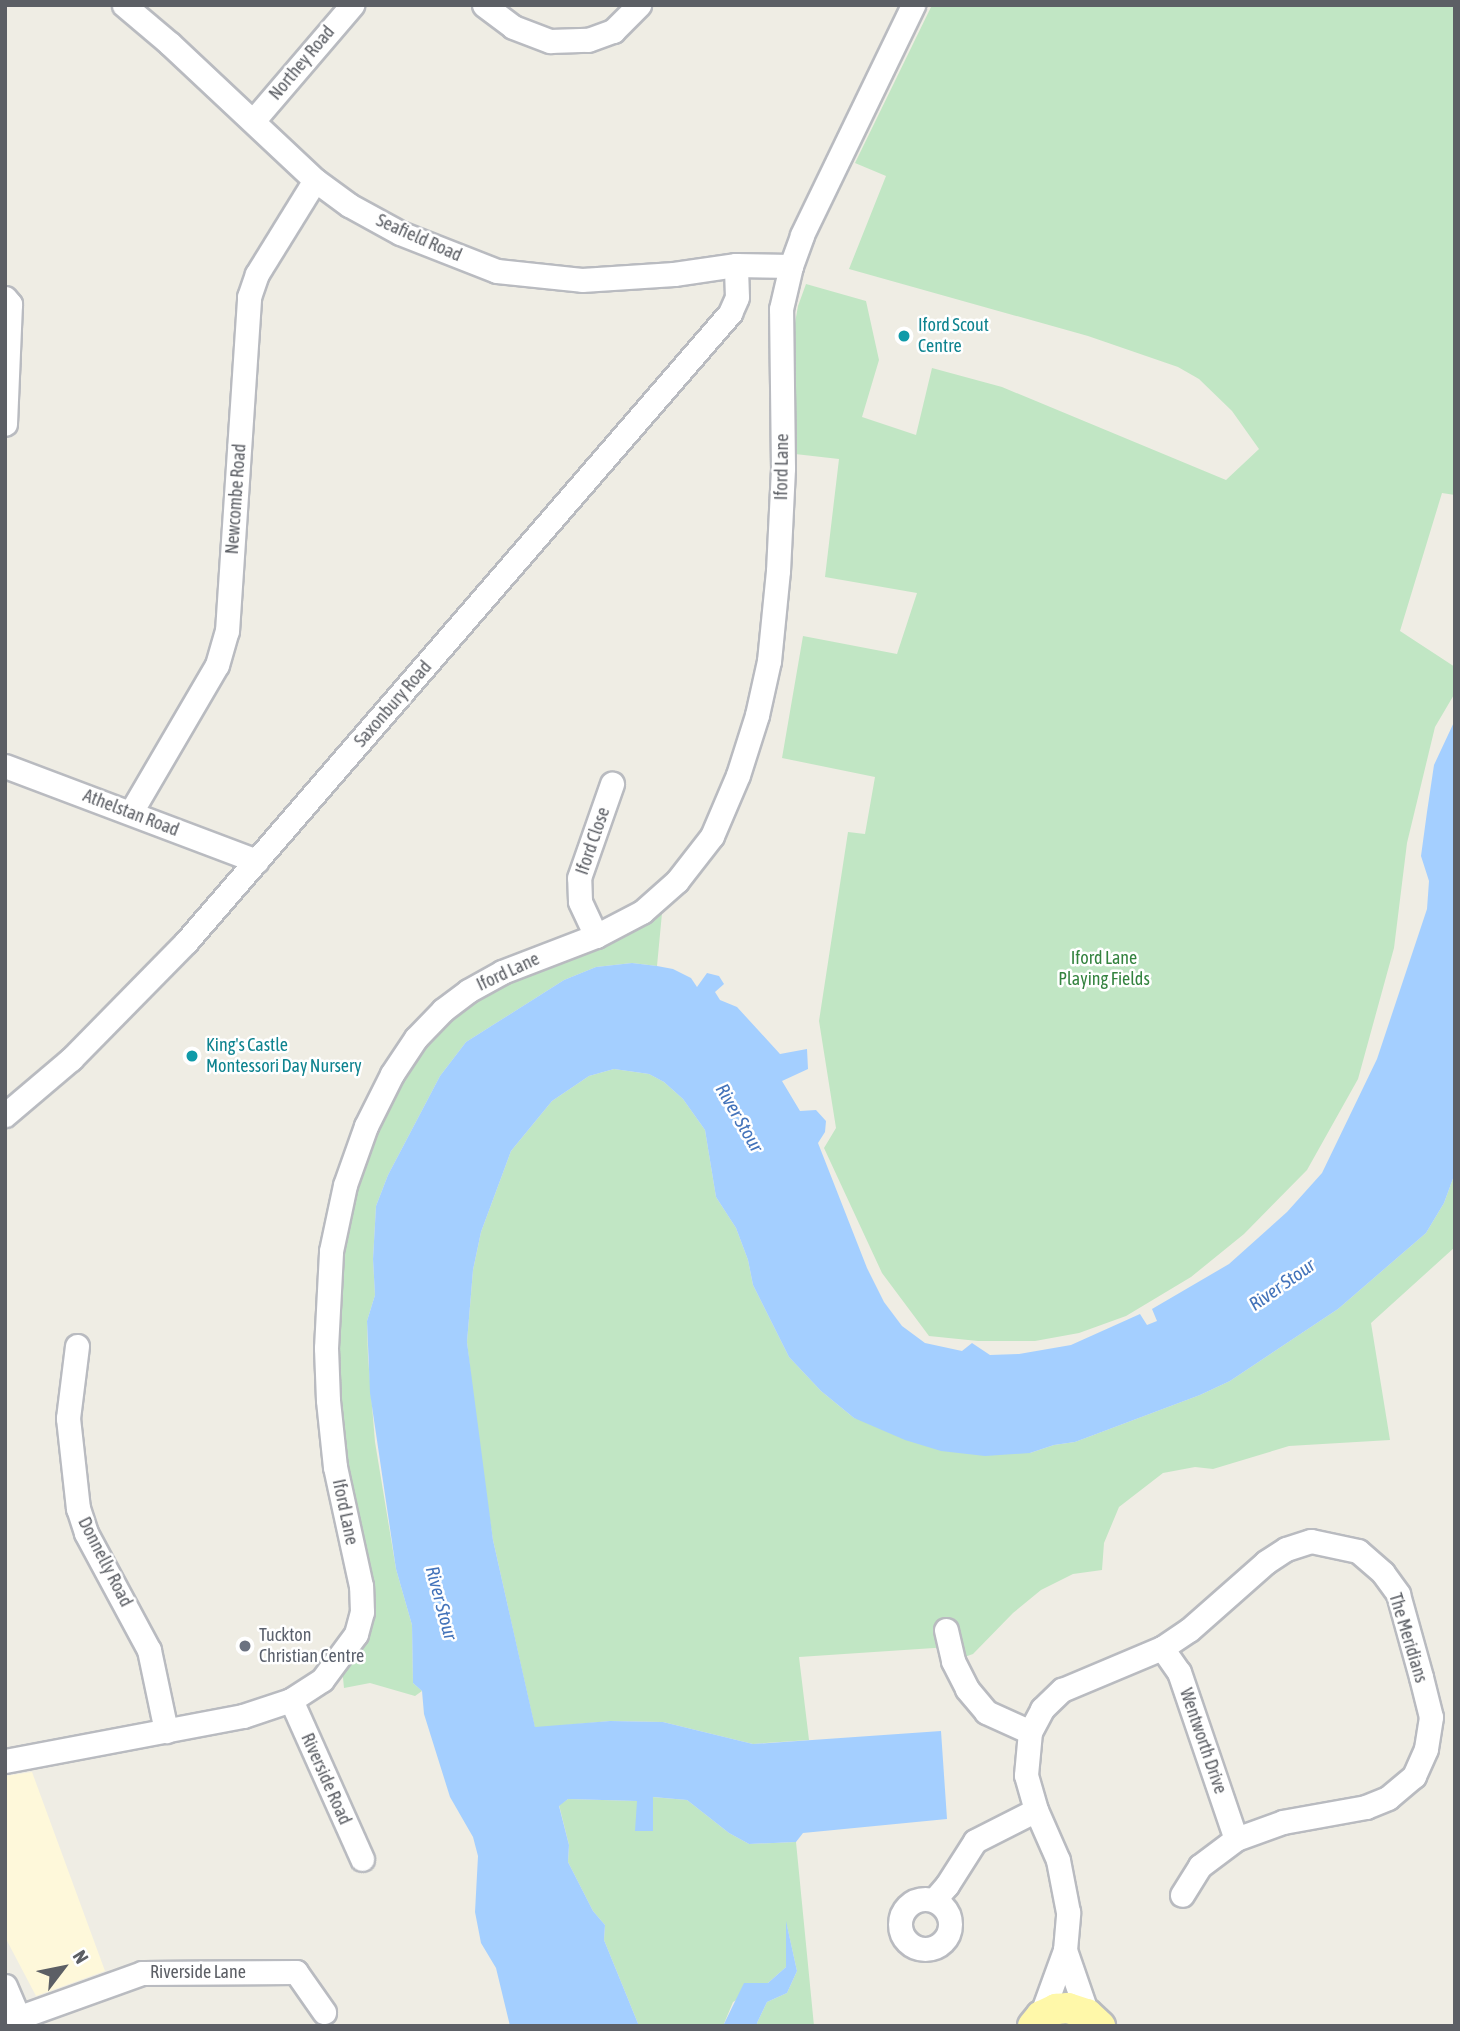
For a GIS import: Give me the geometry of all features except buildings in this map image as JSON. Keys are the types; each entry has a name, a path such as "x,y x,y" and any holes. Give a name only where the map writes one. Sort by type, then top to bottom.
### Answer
{"main road":[{"path":"1037,2021 1056,2009 1068,2008 1097,2023"}],"street":[{"name":"Seafield Road","path":"124,5 315,180 349,205 400,233 497,271 582,279 674,274 736,265 791,266"},
{"name":"Northey Road","path":"253,121 352,5"},
{"path":"484,5 513,27 550,41 588,40 613,31 639,5"},
{"name":"Iford Lane","path":"5,1761 243,1716 291,1700 322,1680 341,1658 356,1634 362,1612 361,1586 335,1466 328,1400 331,1251 345,1185 366,1126 391,1074 416,1038 443,1010 468,991 502,972 596,936 642,912 677,881 712,836 738,775 757,715 769,661 778,571 783,468 780,333 791,266 802,235 913,5"},
{"name":"Newcombe Road","path":"131,812 217,665 227,631 249,297 257,274 315,180"},
{"name":"Saxonbury Road","path":"5,1115 86,1045 186,942 730,313 737,297 736,265"},
{"path":"5,298 10,304 5,424"},
{"name":"Athelstan Road","path":"5,766 257,861"},
{"name":"Iford Close","path":"596,936 580,901 579,878 612,784"},
{"name":"Donnelly Road","path":"77,1346 68,1418 78,1508 86,1534 149,1650 166,1731"},
{"name":"The Meridians","path":"1037,2021 1065,1950 1068,1912 1058,1860 1036,1810 1026,1775 1030,1732 1042,1709 1062,1690 1162,1648 1226,1600 1266,1562 1286,1549 1311,1541 1358,1551 1383,1573 1398,1594 1431,1717 1426,1749 1413,1776 1388,1798 1366,1808 1283,1822 1236,1839 1200,1866 1182,1895"},
{"path":"946,1630 953,1661 967,1689 986,1712 1030,1732"},
{"name":"Wentworth Drive","path":"1162,1648 1179,1672 1236,1839"},
{"name":"Riverside Road","path":"291,1700 362,1859"},
{"path":"934,1900 975,1841 1036,1810"},
{"name":"The Meridians","path":"1065,1950 1097,2023"},
{"name":"Riverside Lane","path":"20,2022 142,1973 296,1972 324,2012"},
{"path":"5,1986 20,2022"}],"shaded area":[{"path":"32,1772 105,1971 36,1996 5,1937 5,1776"}],"green space":[{"name":"Iford Lane Playing Fields","path":"932,5 1455,5 1455,495 1442,493 1400,631 1455,667 1455,693 1435,727 1407,843 1394,948 1358,1079 1307,1170 1244,1234 1191,1277 1126,1316 1079,1333 1035,1341 978,1341 929,1336 882,1273 824,1148 836,1128 819,1021 848,832 865,834 875,777 782,758 803,636 897,654 917,593 825,577 839,459 795,454 793,334 798,306 806,284 866,301 879,360 862,417 916,435 932,368 1002,387 1226,480 1259,449 1232,411 1199,379 1178,367 1088,336 849,269 886,176 855,163"},
{"path":"664,892 657,966 632,963 596,967 564,980 466,1042 440,1076 388,1175 376,1206 373,1259 375,1295 367,1321 368,1357 375,1442 396,1569 412,1625 413,1683 422,1691 415,1696 370,1683 344,1688 341,1658 356,1634 335,1466 328,1300 366,1126 443,1010"},
{"path":"614,1069 649,1074 664,1082 683,1099 705,1130 716,1197 736,1228 748,1260 753,1285 789,1357 821,1391 854,1418 1030,1453 1075,1442 1230,1381 1338,1309 1426,1233 1444,1203 1455,1173 1455,1247 1371,1323 1390,1440 1289,1446 1213,1469 1195,1467 1163,1473 1119,1507 1104,1543 1102,1570 1073,1574 1041,1590 1013,1613 973,1654 953,1661 949,1647 799,1657 809,1740 753,1744 663,1722 610,1721 535,1728 493,1540 480,1457 467,1342 473,1270 481,1232 511,1151 552,1101 589,1076"},
{"path":"652,1797 687,1800 729,1833 749,1844 796,1842 814,2026 758,2026 757,2023 767,2002 787,1993 797,1971 787,1926 786,1967 768,1983 733,2002 723,2026 639,2026 604,1940 605,1925 593,1911 568,1862 569,1845 559,1805 568,1799 637,1801 653,1831"}],"water":[{"name":"River Stour","path":"1455,720 1455,1173 1444,1203 1426,1233 1338,1309 1230,1381 1200,1395 1075,1442 1030,1453 985,1456 941,1451 905,1440 854,1418 821,1391 789,1357 753,1285 748,1260 736,1228 716,1197 705,1130 683,1099 664,1082 649,1074 614,1069 589,1076 552,1101 511,1151 481,1232 473,1270 467,1342 493,1540 535,1727 610,1721 663,1722 753,1744 941,1731 947,1819 803,1833 796,1842 749,1844 729,1833 687,1800 653,1797 653,1831 635,1831 637,1801 568,1799 559,1806 569,1845 568,1862 593,1911 605,1925 604,1940 639,2026 510,2026 496,1968 481,1943 475,1912 478,1856 473,1837 450,1797 424,1714 422,1691 413,1683 412,1625 396,1569 370,1393 367,1321 375,1295 373,1259 376,1206 388,1175 440,1076 466,1042 564,980 596,967 632,963 673,969 691,978 697,987 707,973 719,976 724,984 715,992 720,1000 737,1007 780,1054 807,1049 808,1069 782,1081 800,1111 816,1110 826,1121 825,1132 818,1143 867,1268 884,1302 902,1326 925,1343 962,1351 972,1343 990,1355 1019,1354 1071,1345 1140,1314 1147,1325 1157,1321 1152,1309 1229,1264 1287,1212 1322,1173 1377,1059 1427,909 1429,881 1421,856 1427,812 1434,765"},
{"path":"786,1921 797,1971 787,1993 767,2002 758,2026 723,2026 744,1983 768,1983 786,1967"}],"place":[{"name":"Iford Scout Centre","path":"904,336"},
{"name":"King's Castle Montessori Day Nursery","path":"192,1056"},
{"name":"Tuckton Christian Centre","path":"245,1646"}]}
